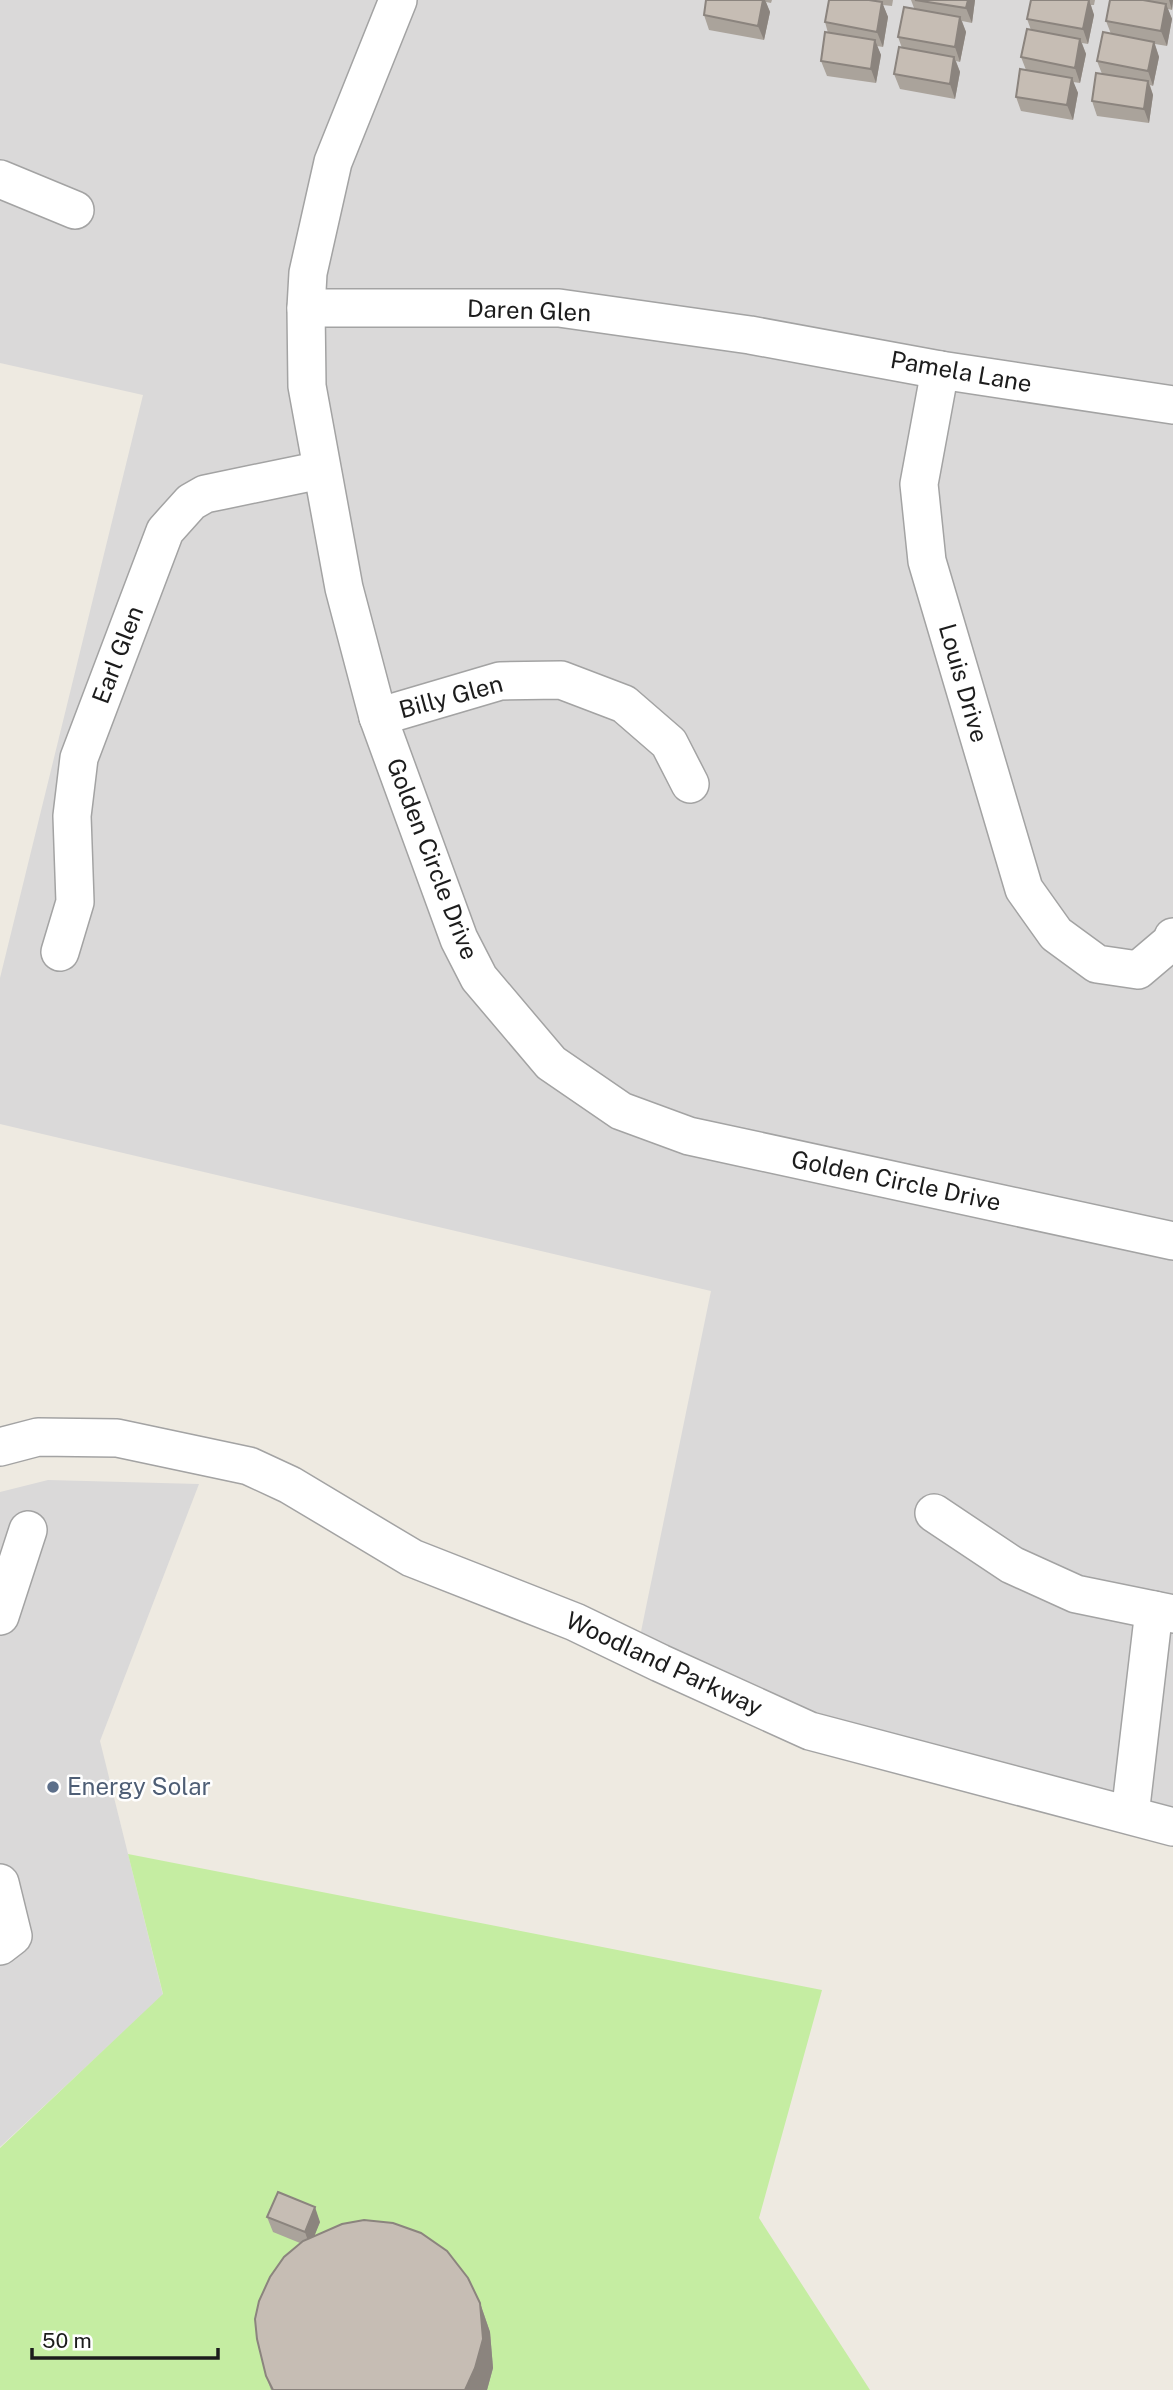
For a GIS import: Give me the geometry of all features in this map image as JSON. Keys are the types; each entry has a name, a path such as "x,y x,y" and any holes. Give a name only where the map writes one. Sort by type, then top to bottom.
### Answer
{"street":[{"name":"Golden Circle Drive","path":"398,0 333,162 308,273 307,386 344,588 378,717 459,939 479,978 551,1063 621,1111 689,1136 1173,1241"},
{"path":"0,179 75,210"},
{"name":"Daren Glen","path":"306,308 559,308 750,335"},
{"name":"Pamela Lane","path":"750,335 940,370 1173,405"},
{"name":"Louis Drive","path":"940,370 919,484 927,561 1024,889 1056,934 1097,964 1138,970 1171,942 1173,937"},
{"name":"Earl Glen","path":"60,952 75,902 72,816 79,758 165,531 191,502 205,494 321,470"},
{"name":"Billy Glen","path":"378,717 500,681 561,680 624,704 669,743 690,784"},
{"name":"Woodland Parkway","path":"0,1447 38,1437 117,1438 249,1466 290,1485 412,1558 575,1622 810,1731 1173,1827"},
{"path":"934,1513 1012,1565 1076,1594 1164,1612 1130,1815"},
{"path":"0,1616 28,1530"},
{"path":"0,1883 13,1936 0,1946"}],"shaded area":[{"path":"0,0 1173,0 1173,1833 887,1748 637,1651 711,1291 0,1124 0,978 143,395 0,363"},
{"path":"48,1480 199,1484 100,1741 163,1995 0,2147 0,1492"}],"green space":[{"path":"128,1854 822,1990 759,2218 870,2390 0,2390 0,2148 163,1994"}],"building":[{"path":"706,0 763,0 758,26 704,15"},
{"path":"829,0 882,2 877,32 825,22"},
{"path":"915,0 968,0 966,8"},
{"path":"1031,0 1089,0 1083,29 1027,19"},
{"path":"1110,0 1143,0 1166,4 1161,31 1106,21"},
{"path":"904,7 960,17 955,47 898,37"},
{"path":"1027,29 1080,39 1075,68 1021,57"},
{"path":"825,32 875,40 871,69 821,61"},
{"path":"1103,32 1154,42 1148,71 1097,61"},
{"path":"899,47 954,57 950,84 894,74"},
{"path":"1020,69 1072,78 1067,105 1016,97"},
{"path":"1096,73 1148,81 1144,109 1092,101"},
{"path":"278,2192 315,2207 305,2232 267,2217"},
{"path":"364,2220 393,2223 421,2233 447,2251 468,2278 480,2303 483,2339 475,2368 465,2390 273,2390 266,2376 255,2319 259,2301 270,2277 284,2257 303,2241 342,2224"}],"place":[{"name":"Energy Solar","path":"53,1787"}]}
